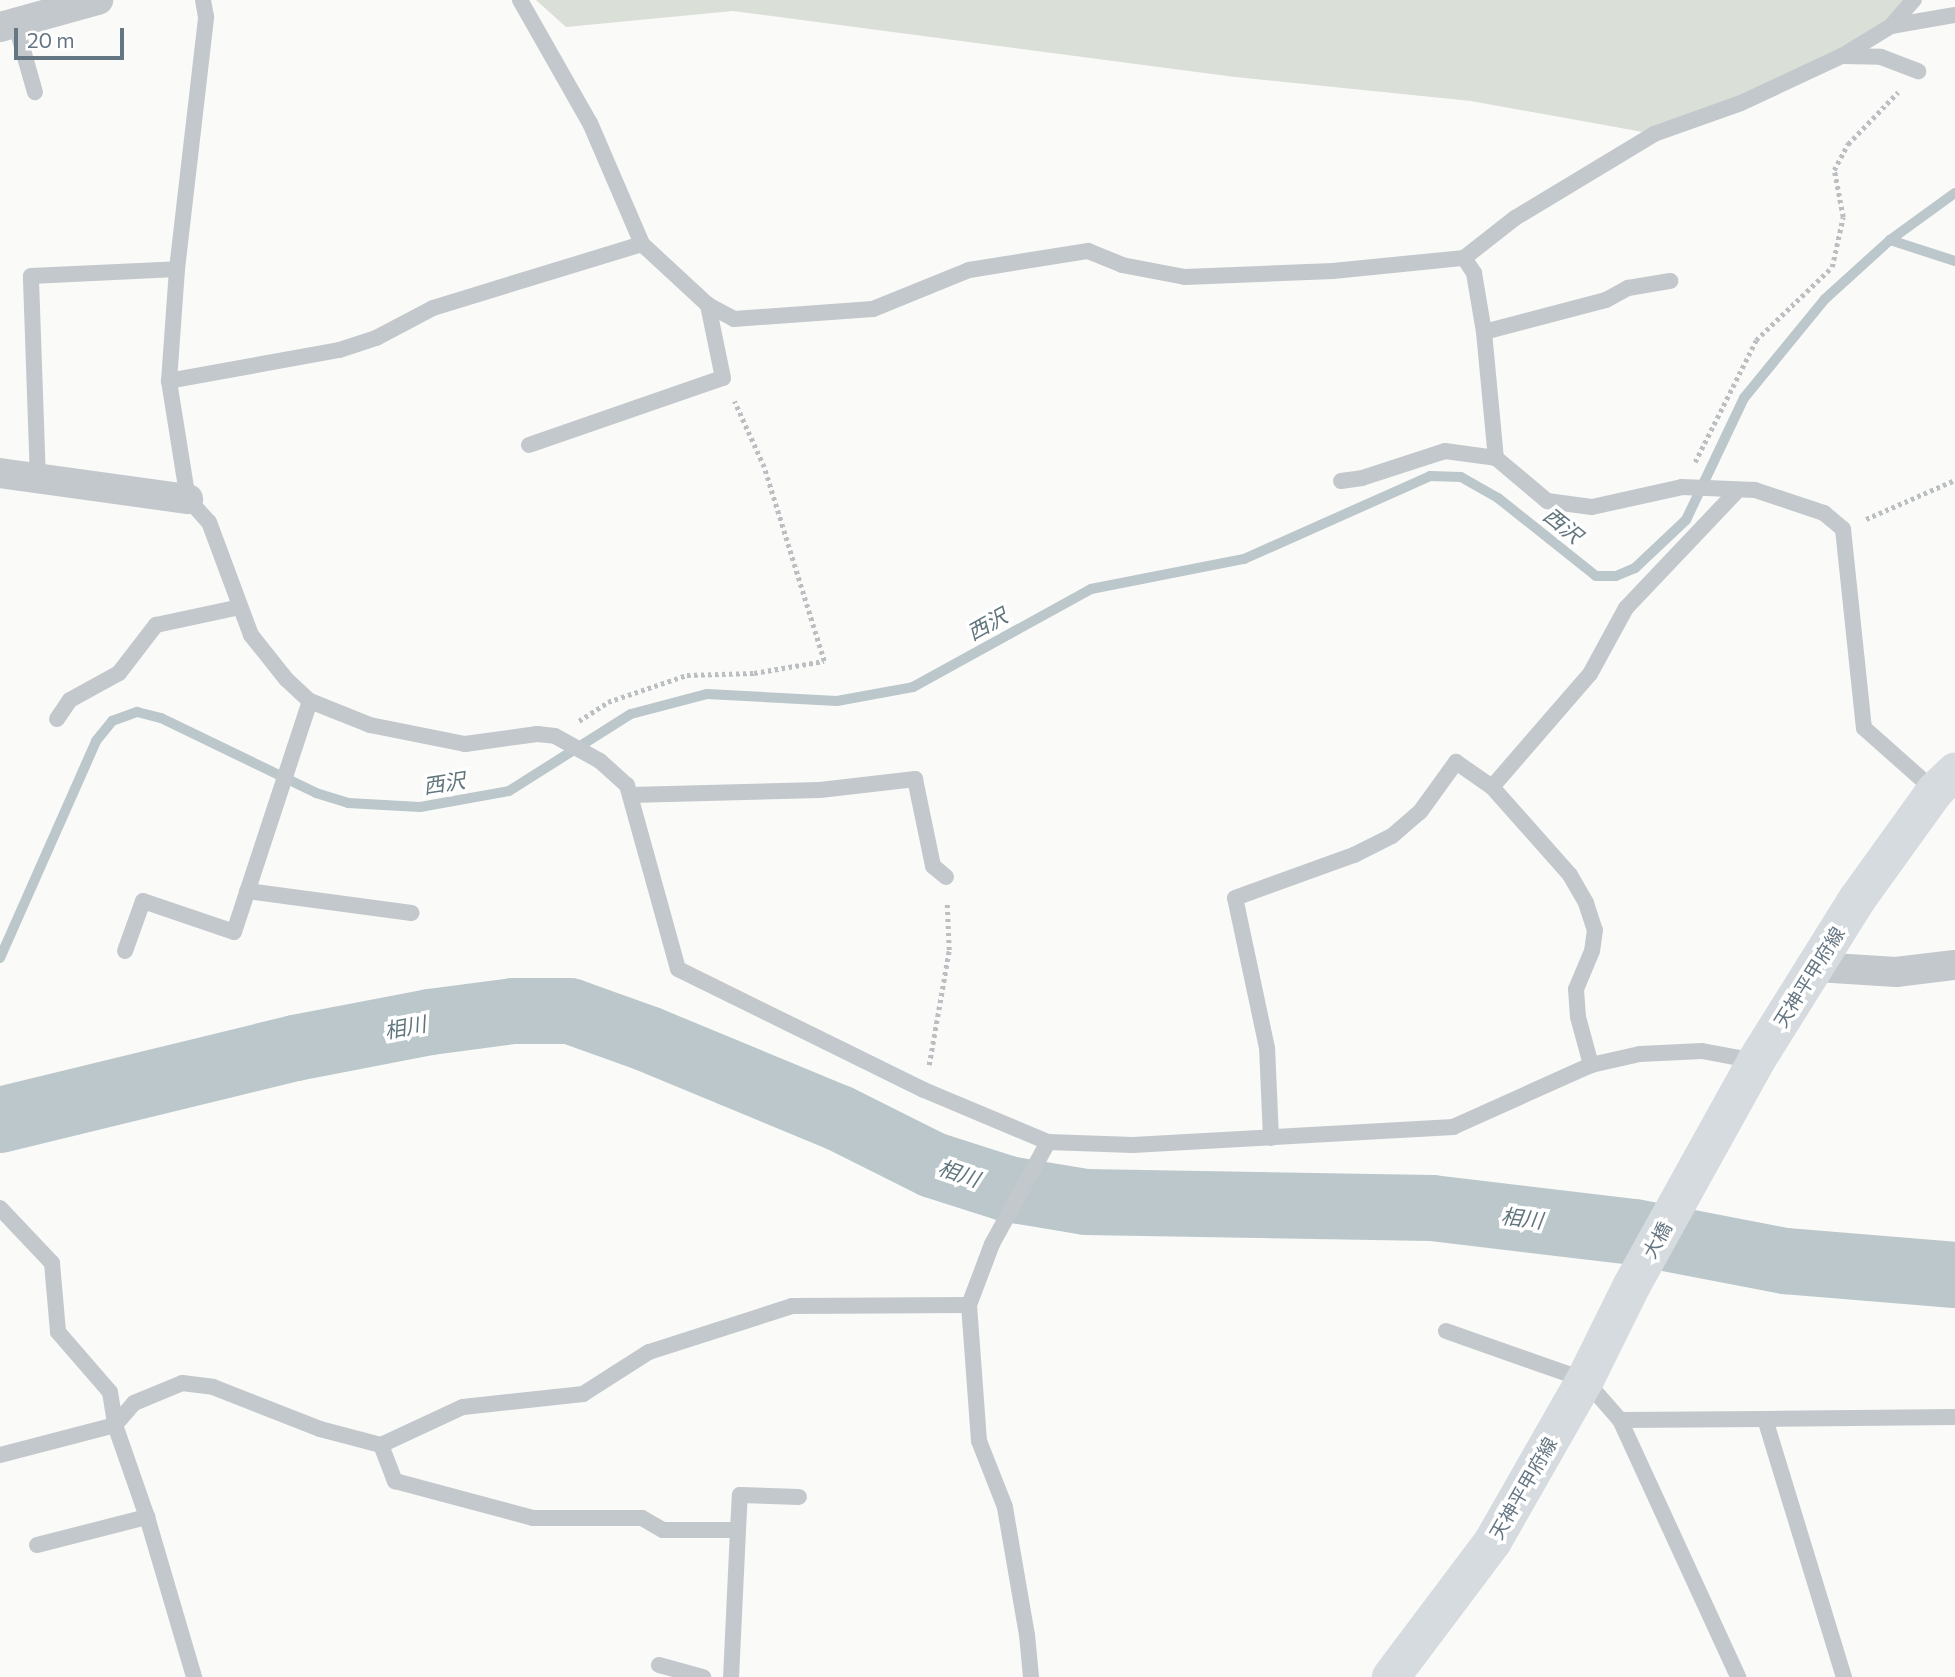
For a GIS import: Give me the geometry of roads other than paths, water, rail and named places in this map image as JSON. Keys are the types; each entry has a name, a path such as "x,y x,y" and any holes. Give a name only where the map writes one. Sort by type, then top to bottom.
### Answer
{"main road":[{"name":"天神平甲府線","path":"1683,1194 1756,1061 1858,898 1945,782"},
{"name":"大橋","path":"1632,1286 1683,1194"},
{"name":"天神平甲府線","path":"1391,1677 1493,1541 1585,1380 1632,1286"}],"street":[{"path":"7,24 98,0"},
{"path":"0,473 188,499"},
{"path":"1817,967 1896,972 1955,965"}],"lane":[{"path":"203,0 206,17 177,269 169,382 188,499 209,522 251,635 286,679 310,701 370,726 465,744 537,734 560,738 600,761 627,785 678,969 924,1090 1048,1142 1133,1145 1453,1127 1591,1065 1640,1054 1702,1051 1756,1061"},
{"path":"520,0 590,123 642,244 708,305 734,319 873,309 968,270 1088,251 1122,265 1185,277 1332,271 1464,258 1515,218 1654,134 1741,103 1842,56 1891,26 1914,0"},
{"path":"1891,26 1955,15"},
{"path":"7,24 35,92"},
{"path":"1842,56 1881,57 1918,71"},
{"path":"169,382 339,350 376,338 433,307 642,244"},
{"path":"1464,258 1474,273 1485,332 1496,458"},
{"path":"38,480 31,276 177,269"},
{"path":"1485,332 1605,300 1628,288 1670,281"},
{"path":"529,445 723,378 708,305"},
{"path":"1340,481 1362,478 1445,451 1496,458 1547,501 1592,508 1682,487 1733,489 1755,490 1824,513 1843,529 1864,729 1945,782"},
{"path":"1492,787 1590,674 1626,608 1733,489"},
{"path":"57,719 70,699 119,673 156,625 240,607"},
{"path":"125,950 143,901 234,932 310,701"},
{"path":"1271,1138 1267,1048 1235,898 1354,855 1392,836 1420,812 1455,762 1492,787 1570,875 1586,903 1595,930 1592,951 1576,989 1578,1017 1591,1065"},
{"path":"630,795 820,790 915,779 933,866 946,877"},
{"path":"247,891 412,913"},
{"path":"1031,1677 1027,1635 1005,1507 979,1441 969,1305 992,1244 1048,1142"},
{"path":"0,1208 52,1263 58,1332 110,1392 114,1425 147,1517 194,1677"},
{"path":"0,1455 114,1425 134,1403 182,1383 213,1387 320,1429 381,1445 463,1407 583,1394 649,1352 792,1306 969,1305"},
{"path":"1446,1331 1585,1380 1620,1420 1738,1677"},
{"path":"1620,1420 1955,1417"},
{"path":"1765,1419 1844,1677"},
{"path":"381,1445 395,1481 533,1518 642,1518 663,1530 738,1530"},
{"path":"730,1677 740,1495 799,1497"},
{"path":"37,1545 147,1517"},
{"path":"659,1665 704,1677"}],"waterway":[{"name":"西沢","path":"0,958 96,741 112,721 137,712 161,718 316,793 348,803 420,807 509,791 631,714 707,694 837,701 913,687 1091,589 1244,559 1430,476 1461,477 1498,498 1596,576 1616,576 1635,568 1686,520 1744,398 1825,299 1890,240 1955,193"},
{"path":"1890,240 1955,261"},
{"name":"相川","path":"0,1120 295,1048 430,1022 514,1011 570,1011 648,1039 839,1118 933,1165 1008,1189 1086,1202 1432,1208 1634,1232 1785,1261 1955,1275"}]}
